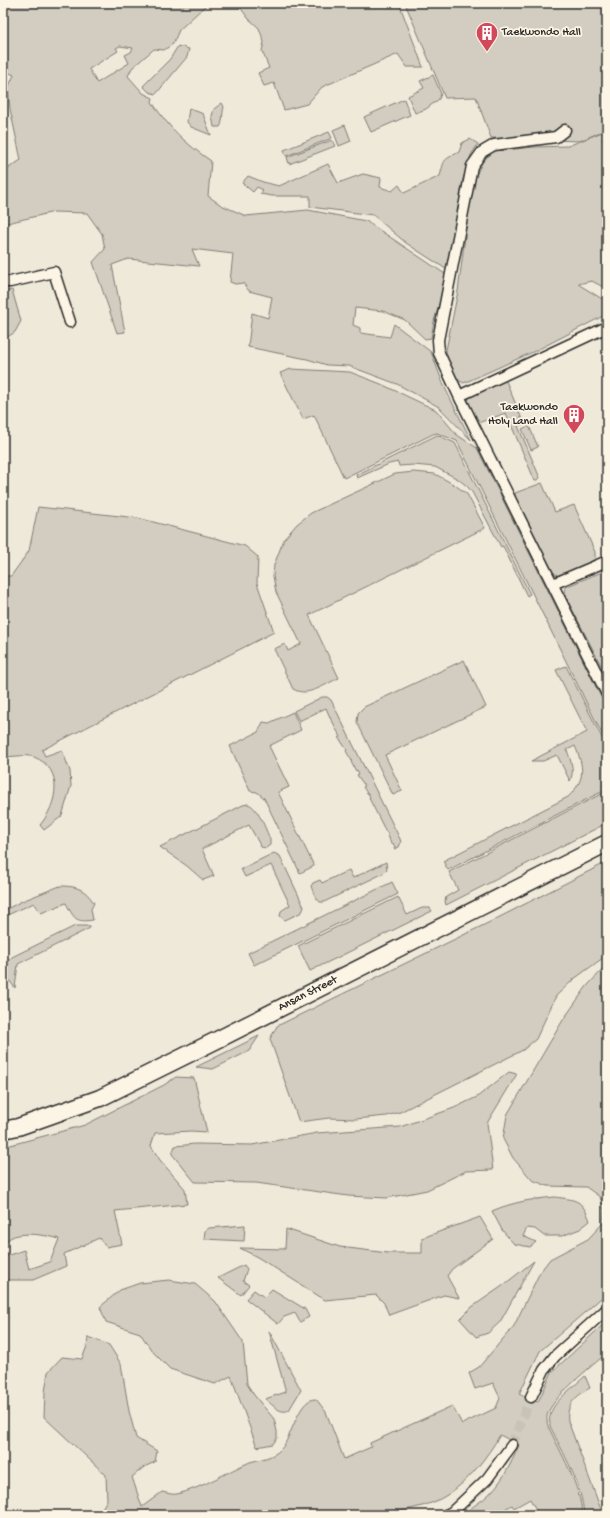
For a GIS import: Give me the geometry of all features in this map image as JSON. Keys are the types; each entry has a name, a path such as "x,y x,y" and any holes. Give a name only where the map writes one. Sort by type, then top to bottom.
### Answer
{"main road":[{"name":"Ansan Street","path":"3,1130 18,1127 100,1098 607,843"}],"street":[{"path":"565,130 556,137 494,145 482,152 472,166 438,340 439,353 459,396 607,694"},
{"path":"3,282 10,282 54,272 70,322"},
{"path":"459,396 607,327"},
{"path":"553,584 607,561"},
{"path":"531,1397 544,1370 556,1356 607,1309"},
{"path":"446,1515 452,1512 487,1479 512,1445"}],"shaded area":[{"path":"3,3 211,3 205,6 179,30 173,44 164,50 154,49 132,68 128,76 143,93 153,98 152,102 158,111 178,134 193,148 211,161 208,196 221,205 246,216 308,210 366,221 448,276 434,321 431,338 425,339 405,320 383,311 355,308 353,325 360,328 360,333 390,337 394,324 431,352 444,386 471,440 439,407 397,384 349,366 327,365 307,359 248,347 252,313 268,318 272,297 249,291 243,283 235,284 230,282 233,254 192,249 199,266 128,259 112,265 125,332 117,333 93,262 105,249 102,234 87,213 54,212 3,224 3,177 10,167 21,160 10,109 8,88 14,75 3,70","holes":["120,46 133,48 131,52 125,55 129,63 97,83 89,69 118,51 116,48"]},
{"path":"237,3 399,3 423,67 407,67 398,54 322,87 307,104 284,110 274,83 264,86 258,73 269,68 262,51 264,42 259,28 248,18"},
{"path":"405,3 607,3 607,129 580,141 491,138 476,97 445,98"},
{"path":"178,46 189,49 187,57 156,94 149,92 143,86 170,59"},
{"path":"433,75 441,94 439,99 426,109 415,113 408,96 424,88 420,81"},
{"path":"404,99 410,115 371,132 364,117"},
{"path":"222,103 224,107 221,125 220,127 214,127 212,116 214,109"},
{"path":"189,108 203,114 211,135 191,127 187,122"},
{"path":"345,125 351,141 339,146 333,130"},
{"path":"607,130 607,137 602,139 607,150 607,289 592,281 578,284 607,302 607,314 535,351 464,383 458,380 448,363 446,350 458,291 472,183 483,161 494,151 535,147 568,146"},
{"path":"329,132 332,138 286,156 284,150"},
{"path":"470,139 478,144 471,155 463,179 449,271 406,243 373,215 310,207 310,196 272,196 260,194 263,190 257,187 253,192 242,183 248,176 279,186 328,164 338,183 363,174 381,178 380,187 392,191 399,185 404,193 440,176 445,160 459,152 462,143"},
{"path":"332,140 335,146 289,164 287,157"},
{"path":"12,290 21,321 15,332 3,340 3,292"},
{"path":"291,369 350,372 381,384 436,410 457,435 477,448 607,709 607,744 457,441 437,433 433,434 344,478 314,415 303,419 280,373"},
{"path":"506,381 524,424 518,426 540,478 535,481 506,413 478,423 468,401 470,396"},
{"path":"529,426 538,447 531,450 522,429"},
{"path":"437,435 455,443 530,594 527,596 503,546 501,547 472,492 458,479 435,467 414,465 399,466 398,462 389,464 357,478 356,475"},
{"path":"414,472 435,474 455,485 467,494 485,528 309,615 339,678 310,691 305,692 293,689 274,649 285,644 288,651 301,644 276,592 273,576 274,565 284,539 297,524 311,513 395,474"},
{"path":"542,483 555,512 574,505 595,552 595,558 593,561 559,576 553,572 515,496 515,493"},
{"path":"38,507 138,518 245,546 258,557 257,583 274,632 42,750 45,756 62,750 70,771 71,786 62,816 44,830 40,825 51,808 55,788 54,779 50,770 44,763 31,756 3,757 3,576 11,576 29,551"},
{"path":"607,570 607,677 564,593 565,587"},
{"path":"464,660 486,707 385,755 402,791 393,795 357,722 358,713 364,707"},
{"path":"566,666 607,748 607,789 448,870 443,861 568,797 578,785 582,773 580,760 575,746 567,750 572,770 570,781 557,755 543,761 531,761 587,732 556,670"},
{"path":"322,697 327,697 331,700 400,839 401,842 399,847 394,849 395,847 393,843 391,844 387,832 369,798 368,793 363,787 365,786 357,775 359,774 339,738 341,737 326,708 299,721 294,711"},
{"path":"293,712 301,730 269,746 289,787 278,792 314,866 300,873 264,798 257,792 250,791 230,746 258,732 263,722 269,723"},
{"path":"607,791 607,823 446,905 446,897 458,890 449,872"},
{"path":"248,804 255,809 261,819 270,839 270,845 266,848 261,847 249,825 202,849 214,876 203,880 187,866 160,847 243,805"},
{"path":"274,853 280,856 304,907 302,912 285,920 280,916 281,911 290,905 271,865 245,877 241,869"},
{"path":"386,862 387,870 384,873 324,902 320,902 313,893 311,886 313,883 320,880 322,883 349,870 353,878"},
{"path":"607,862 607,955 574,979 556,996 536,1039 523,1050 400,1112 387,1116 356,1119 329,1118 299,1122 270,1039 277,1026 490,922"},
{"path":"392,882 398,894 254,965 248,953"},
{"path":"60,886 80,889 87,894 94,903 91,909 93,920 79,920 73,916 66,903 41,913 34,903 3,917 3,911 22,901"},
{"path":"398,897 407,915 422,908 430,908 432,911 310,971 298,946"},
{"path":"75,926 89,926 90,928 18,964 15,988 7,976 6,965 8,961 12,957"},
{"path":"607,965 607,1293 540,1351 519,1394 538,1402 552,1372 607,1321 607,1353 564,1392 550,1409 547,1416 548,1426 574,1481 581,1504 582,1515 539,1515 530,1499 514,1508 512,1505 494,1515 464,1515 492,1492 497,1486 506,1473 516,1452 519,1445 500,1435 477,1468 463,1483 447,1495 432,1503 406,1510 379,1515 98,1515 107,1500 106,1475 44,1417 45,1392 48,1372 62,1357 82,1359 87,1346 88,1337 109,1345 121,1364 129,1411 136,1438 157,1451 155,1462 144,1467 132,1477 142,1507 162,1492 175,1494 187,1491 250,1462 266,1458 278,1452 285,1444 300,1411 310,1400 316,1399 326,1412 344,1459 371,1447 370,1443 452,1406 462,1424 496,1408 500,1398 493,1383 475,1389 469,1373 479,1367 514,1326 540,1272 550,1259 588,1239 603,1223 604,1210 600,1197 586,1187 548,1186 532,1180 513,1158 503,1139 507,1115 563,1020 587,986"},
{"path":"259,1036 249,1051 213,1069 196,1067"},
{"path":"509,1072 517,1074 487,1123 493,1170 466,1171 427,1190 387,1198 348,1196 256,1183 195,1182 172,1154 175,1146 195,1144 252,1145 317,1133 400,1127 454,1108 477,1097"},
{"path":"176,1077 194,1078 207,1132 191,1131 155,1133 151,1146 160,1160 185,1189 187,1204 115,1211 122,1244 106,1247 99,1238 64,1254 66,1266 33,1280 3,1280 3,1257 24,1250 29,1269 50,1262 59,1239 48,1236 27,1234 10,1238 3,1245 3,1147 85,1125 164,1085"},
{"path":"555,1197 577,1202 584,1208 590,1221 580,1229 562,1236 544,1236 535,1229 527,1228 523,1236 536,1242 530,1247 514,1244 502,1230 492,1211 523,1201"},
{"path":"480,1217 493,1239 452,1269 447,1276 459,1298 444,1295 389,1315 384,1303 376,1295 325,1300 259,1258 240,1248 285,1249 286,1229 340,1247 388,1253 422,1253 422,1238"},
{"path":"245,1225 244,1241 204,1239 205,1231 209,1228"},
{"path":"534,1261 500,1322 488,1333 476,1337 460,1319 472,1307 501,1287"},
{"path":"244,1265 247,1269 243,1281 249,1285 241,1295 218,1278"},
{"path":"169,1280 195,1284 215,1301 243,1342 247,1384 274,1419 277,1438 273,1444 257,1447 231,1376 215,1384 170,1369 152,1351 140,1333 106,1322 100,1307 120,1290 140,1283"},
{"path":"272,1289 305,1309 309,1317 300,1322 295,1313 284,1317 278,1324 246,1299 254,1290 264,1297"},
{"path":"269,1331 301,1390 289,1410 286,1411 279,1410 265,1399 286,1392"},
{"path":"585,1376 590,1388 576,1397 570,1405 568,1421 603,1515 584,1515 580,1492 576,1480 550,1426 550,1417 555,1405 564,1394"}],"tunnel":[{"path":"512,1445 531,1397"}],"place":[{"name":"Taekwondo Hall","path":"487,52"},
{"name":"Taekwondo Holy Land Hall","path":"574,434"}]}
